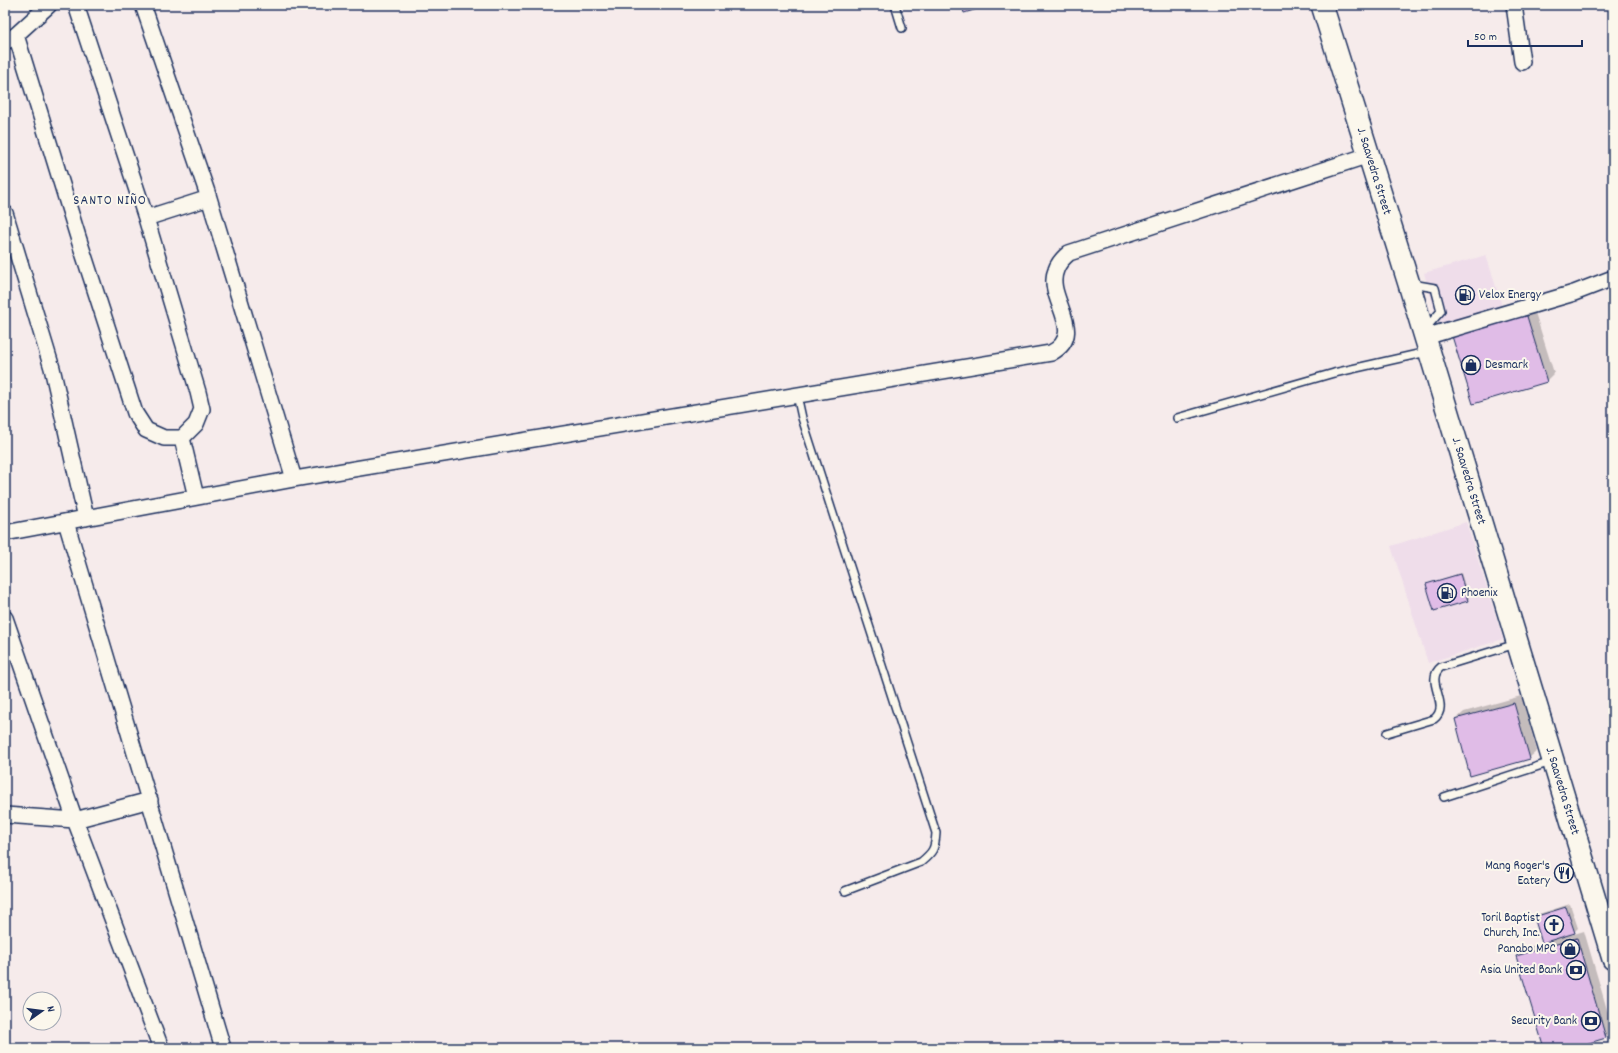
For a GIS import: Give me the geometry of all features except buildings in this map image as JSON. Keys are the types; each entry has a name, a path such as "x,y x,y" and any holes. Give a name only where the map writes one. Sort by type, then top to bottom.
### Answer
{"main road":[{"name":"J. Saavedra Street","path":"1322,5 1409,284 1613,959"}],"street":[{"path":"49,5 10,38 78,238 135,413 146,430 164,438 182,438 196,424 202,409 198,392 146,218 76,5"},
{"path":"144,5 209,198 294,479"},
{"path":"1514,5 1522,62"},
{"path":"5,533 294,479 1052,353 1060,349 1066,341 1067,330 1055,285 1055,271 1060,261 1069,253 1369,155"},
{"path":"146,218 209,198"},
{"path":"5,213 52,368 86,518"},
{"path":"1426,340 1574,293 1613,278"},
{"path":"182,438 196,497"},
{"path":"66,522 223,1048"},
{"path":"5,618 75,820 161,1048"},
{"path":"5,815 75,820 150,800"}],"lane":[{"path":"895,5 902,28"},
{"path":"1177,418 1334,373 1426,340"},
{"path":"797,395 802,418 936,834 935,847 921,862 845,891"},
{"path":"1387,733 1434,719 1439,715 1441,710 1435,683 1434,675 1436,670 1441,667 1518,644"},
{"path":"1444,797 1553,762"}],"shaded area":[{"path":"1486,255 1502,306 1439,325 1424,273"},
{"path":"1466,522 1503,639 1428,663 1391,546"}],"place":[{"name":"Velox Energy","path":"1465,295"},
{"name":"Desmark","path":"1471,365"},
{"name":"Phoenix","path":"1447,593"},
{"name":"Mang Roger's Eatery","path":"1564,873"},
{"name":"Toril Baptist Church, Inc.","path":"1554,925"},
{"name":"Panabo MPC","path":"1570,949"},
{"name":"Asia United Bank","path":"1576,970"},
{"name":"Security Bank","path":"1591,1021"}],"district":[{"name":"SANTO NIÑO","path":"110,201"}]}
